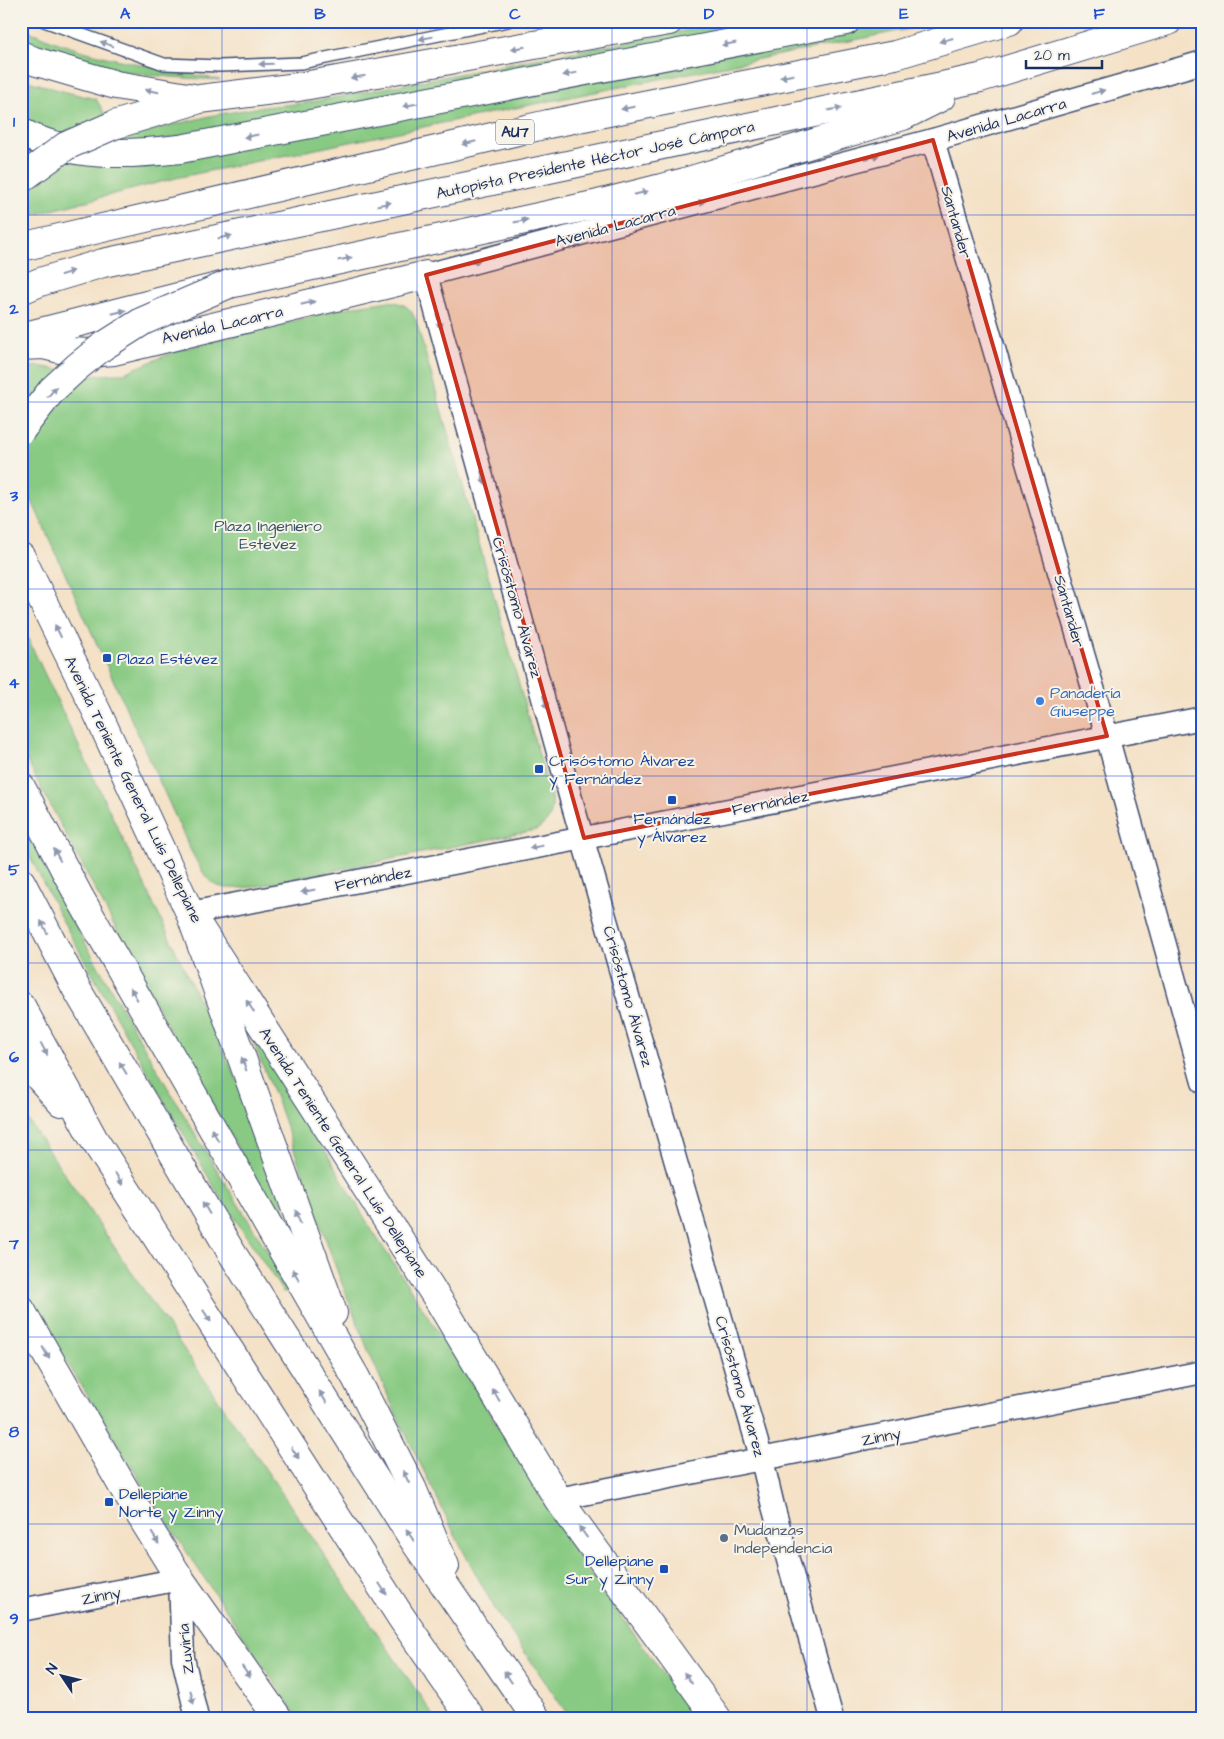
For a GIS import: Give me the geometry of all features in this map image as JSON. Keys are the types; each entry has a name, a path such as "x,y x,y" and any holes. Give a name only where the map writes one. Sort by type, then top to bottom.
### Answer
{"main road":[{"path":"21,180 66,146 114,125 188,103 298,88 669,21"},
{"path":"21,132 32,138 88,151 137,154 180,150 846,21"},
{"name":"AU7","path":"21,247 548,124 895,54 1009,21"},
{"name":"Autopista Presidente Héctor José Cámpora","path":"21,290 40,282 103,263 980,78 1168,21"},
{"path":"21,56 34,62 188,103"},
{"path":"21,337 229,284 594,205 685,182 903,116 980,78"},
{"name":"Avenida Lacarra","path":"21,346 43,345 72,352 88,353 114,351 426,275"},
{"path":"21,430 52,390 102,347 143,321 229,284"},
{"name":"Avenida Teniente General Luís Dellepiane","path":"21,557 97,712 190,913 441,1304 558,1499 717,1718"},
{"path":"21,787 80,898 356,1378 412,1488 468,1618"},
{"path":"21,882 76,988 230,1250 415,1542 536,1718"},
{"path":"190,913 356,1378"},
{"path":"21,1006 93,1138 401,1616 471,1718"},
{"path":"21,1057 93,1138"},
{"path":"21,1310 126,1492 180,1579 278,1718"}],"street":[{"name":"Avenida Lacarra","path":"426,275 933,140 1203,62"},
{"name":"Santander","path":"933,140 1107,736 1203,1082"},
{"name":"Crisóstomo Álvarez","path":"426,275 572,799 762,1460 832,1718"},
{"name":"Fernández","path":"190,913 1203,718"},
{"name":"Zinny","path":"558,1499 1203,1372"},
{"name":"Zinny","path":"21,1610 180,1579"},
{"name":"Zuviría","path":"180,1579 183,1658 197,1718"}],"lane":[{"path":"44,21 164,64 220,66 301,63 508,21"}],"highlighted area":[{"path":"933,140 1107,736 584,838 426,275"}],"green space":[{"path":"736,21 788,21 139,144 52,133 21,121 21,79 96,99 119,138 214,115 262,107 306,103"},
{"path":"899,21 936,21 904,30 180,177 21,218 21,142 61,158 674,63"},
{"path":"21,27 69,47 94,54 220,80 139,74 113,70 67,58 21,42"},
{"name":"Plaza Ingeniero Estevez","path":"389,301 406,306 412,312 416,321 552,801 551,814 547,821 536,830 253,887 220,887 208,879 191,851 21,477 21,369 38,366 90,376 124,373 179,350 349,307"},
{"path":"21,624 254,1116 293,1235 283,1225 181,1051 21,750"},
{"path":"21,816 59,895 143,1046 293,1291 283,1292 216,1190 126,1035 60,916 21,839"},
{"path":"242,1014 373,1232 463,1370 579,1558 695,1718 570,1718 495,1609 459,1543 396,1414 368,1350 336,1268 277,1101"},
{"path":"21,1110 435,1718 298,1718 156,1506 21,1284"}],"place":[{"name":"Plaza Estévez","path":"107,658"},
{"name":"Panadería Giuseppe","path":"1040,701"},
{"name":"Crisóstomo Álvarez y Fernández","path":"539,769"},
{"name":"Fernández y Álvarez","path":"672,800"},
{"name":"Dellepiane Norte y Zinny","path":"109,1502"},
{"name":"Mudanzas Independencia","path":"724,1538"},
{"name":"Dellepiane Sur y Zinny","path":"664,1569"}]}
